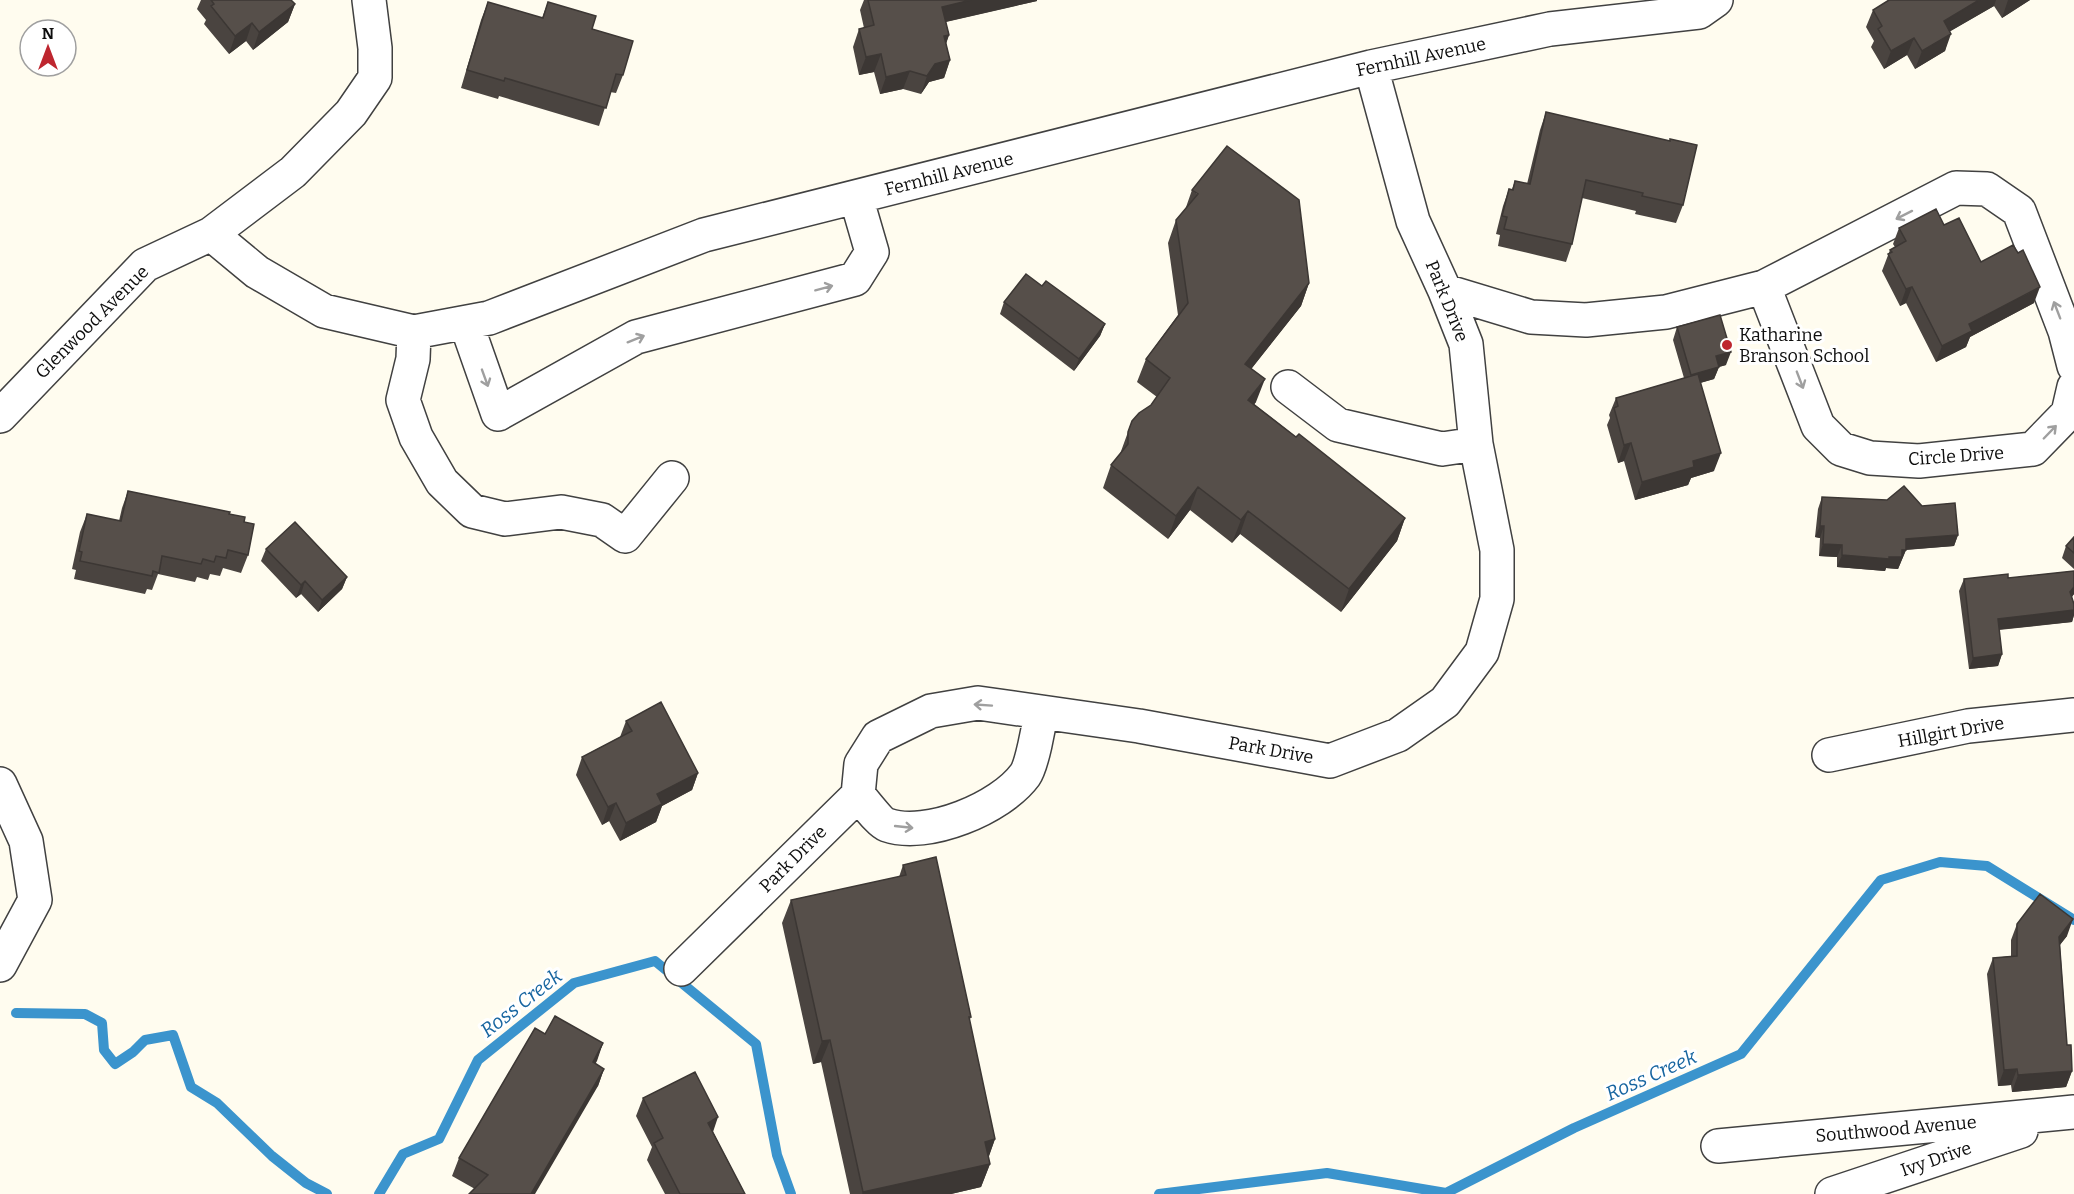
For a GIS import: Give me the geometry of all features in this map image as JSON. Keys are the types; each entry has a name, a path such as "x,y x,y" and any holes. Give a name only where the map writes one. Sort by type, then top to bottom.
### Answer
{"street":[{"name":"Glenwood Avenue","path":"0,416 145,265 211,234 293,172 351,113 375,78 375,48 369,0"},
{"name":"Fernhill Avenue","path":"211,234 257,272 324,311 414,332 489,318 704,235 1371,67 1550,29 1699,12 1716,0"},
{"name":"Park Drive","path":"681,969 858,795 861,764 878,737 931,711 978,703 1138,726 1330,761 1398,735 1445,702 1482,652 1497,599 1497,550 1476,444 1466,344 1413,221 1371,67"},
{"path":"1445,291 1531,317 1586,320 1666,312 1764,287 1956,188 1987,189 2019,211 2065,331 2074,366"},
{"path":"466,323 498,414 636,337 855,279 872,252 856,197"},
{"name":"Circle Drive","path":"1764,287 1818,426 1841,449 1870,458 1919,461 2033,449 2068,413 2074,387"},
{"path":"414,332 413,358 403,400 416,437 442,482 472,511 505,519 561,512 602,520 625,536 672,478"},
{"path":"1288,387 1338,425 1442,449 1476,444"},
{"path":"858,795 885,824 912,828 950,823 996,802 1026,774 1041,712"},
{"name":"Hillgirt Drive","path":"1829,755 1968,726 2074,715"},
{"path":"0,784 26,841 35,900 0,965"},
{"name":"Southwood Avenue","path":"1718,1146 2074,1113"},
{"name":"Ivy Drive","path":"1832,1194 2074,1113"}],"building":[{"path":"211,0 291,0 295,4 259,32 252,23 235,36 211,6 214,4"},
{"path":"868,0 971,0 942,7 949,35 944,36 950,60 935,64 927,76 910,71 886,77 881,54 866,57 859,29 874,25"},
{"path":"1889,0 1979,0 1944,21 1951,34 1922,51 1914,38 1891,51 1878,29 1882,26 1873,10"},
{"path":"488,2 543,18 548,2 596,16 592,29 633,41 623,75 616,74 606,108 505,78 504,81 467,70"},
{"path":"1546,112 1670,141 1670,139 1697,145 1683,205 1586,180 1572,244 1504,229 1507,217 1502,216 1509,189 1513,190 1515,181 1530,184"},
{"path":"1227,146 1299,200 1309,283 1245,364 1265,379 1248,400 1296,437 1299,434 1405,518 1349,589 1248,511 1241,520 1198,487 1176,516 1111,465 1128,444 1128,432 1132,421 1151,405 1170,378 1146,359 1188,303 1176,220 1198,194 1192,190"},
{"path":"1936,209 1944,225 1959,218 1981,262 2013,245 2018,253 2023,250 2040,287 1969,324 1972,331 1942,346 1912,287 1906,289 1888,254 1892,252 1890,250 1906,241 1899,228"},
{"path":"1026,274 1042,286 1046,281 1105,324 1079,359 1004,302"},
{"path":"1720,315 1731,352 1716,356 1719,367 1691,375 1677,327"},
{"path":"1698,374 1721,453 1693,461 1694,467 1642,482 1631,443 1624,445 1614,408 1618,406 1616,398"},
{"path":"1904,486 1922,506 1955,503 1958,535 1906,539 1906,550 1902,550 1902,557 1889,557 1889,559 1842,555 1842,545 1823,544 1824,526 1820,526 1822,497 1887,500"},
{"path":"128,491 245,517 244,522 254,524 248,555 228,550 226,558 216,556 214,562 203,559 201,564 162,556 159,573 153,571 152,576 80,561 82,552 79,551 87,514 121,521"},
{"path":"295,522 347,577 322,600 305,581 301,585 266,549"},
{"path":"2074,537 2074,553 2066,546"},
{"path":"2074,571 2074,587 2070,592 2074,610 1998,619 2002,654 1973,658 1964,579 2008,574 2008,578"},
{"path":"661,702 698,773 657,794 662,804 626,823 616,803 608,807 582,757 632,731 626,721"},
{"path":"936,857 995,1139 985,1142 990,1164 863,1192 830,1040 822,1041 791,900 906,875 903,865"},
{"path":"2040,894 2073,919 2059,937 2067,1045 2071,1045 2072,1071 2018,1075 2017,1069 2004,1070 1993,958 2017,956 2017,924"},
{"path":"555,1016 603,1043 593,1062 604,1069 531,1194 469,1194 488,1175 459,1158 535,1028 545,1034"},
{"path":"695,1072 718,1117 708,1123 745,1194 680,1194 654,1143 663,1138 643,1098"}],"waterway":[{"name":"Ross Creek","path":"1159,1194 1327,1173 1446,1193 1574,1128 1741,1054 1881,880 1940,862 1987,866 2074,920"},
{"name":"Ross Creek","path":"379,1194 403,1154 439,1139 478,1060 574,983 655,961 756,1044 777,1155 791,1194"},
{"path":"16,1013 85,1014 102,1023 104,1050 115,1064 133,1052 145,1040 173,1035 191,1087 217,1103 272,1156 306,1183 327,1194"}],"place":[{"name":"Katharine Branson School","path":"1727,345"}]}
